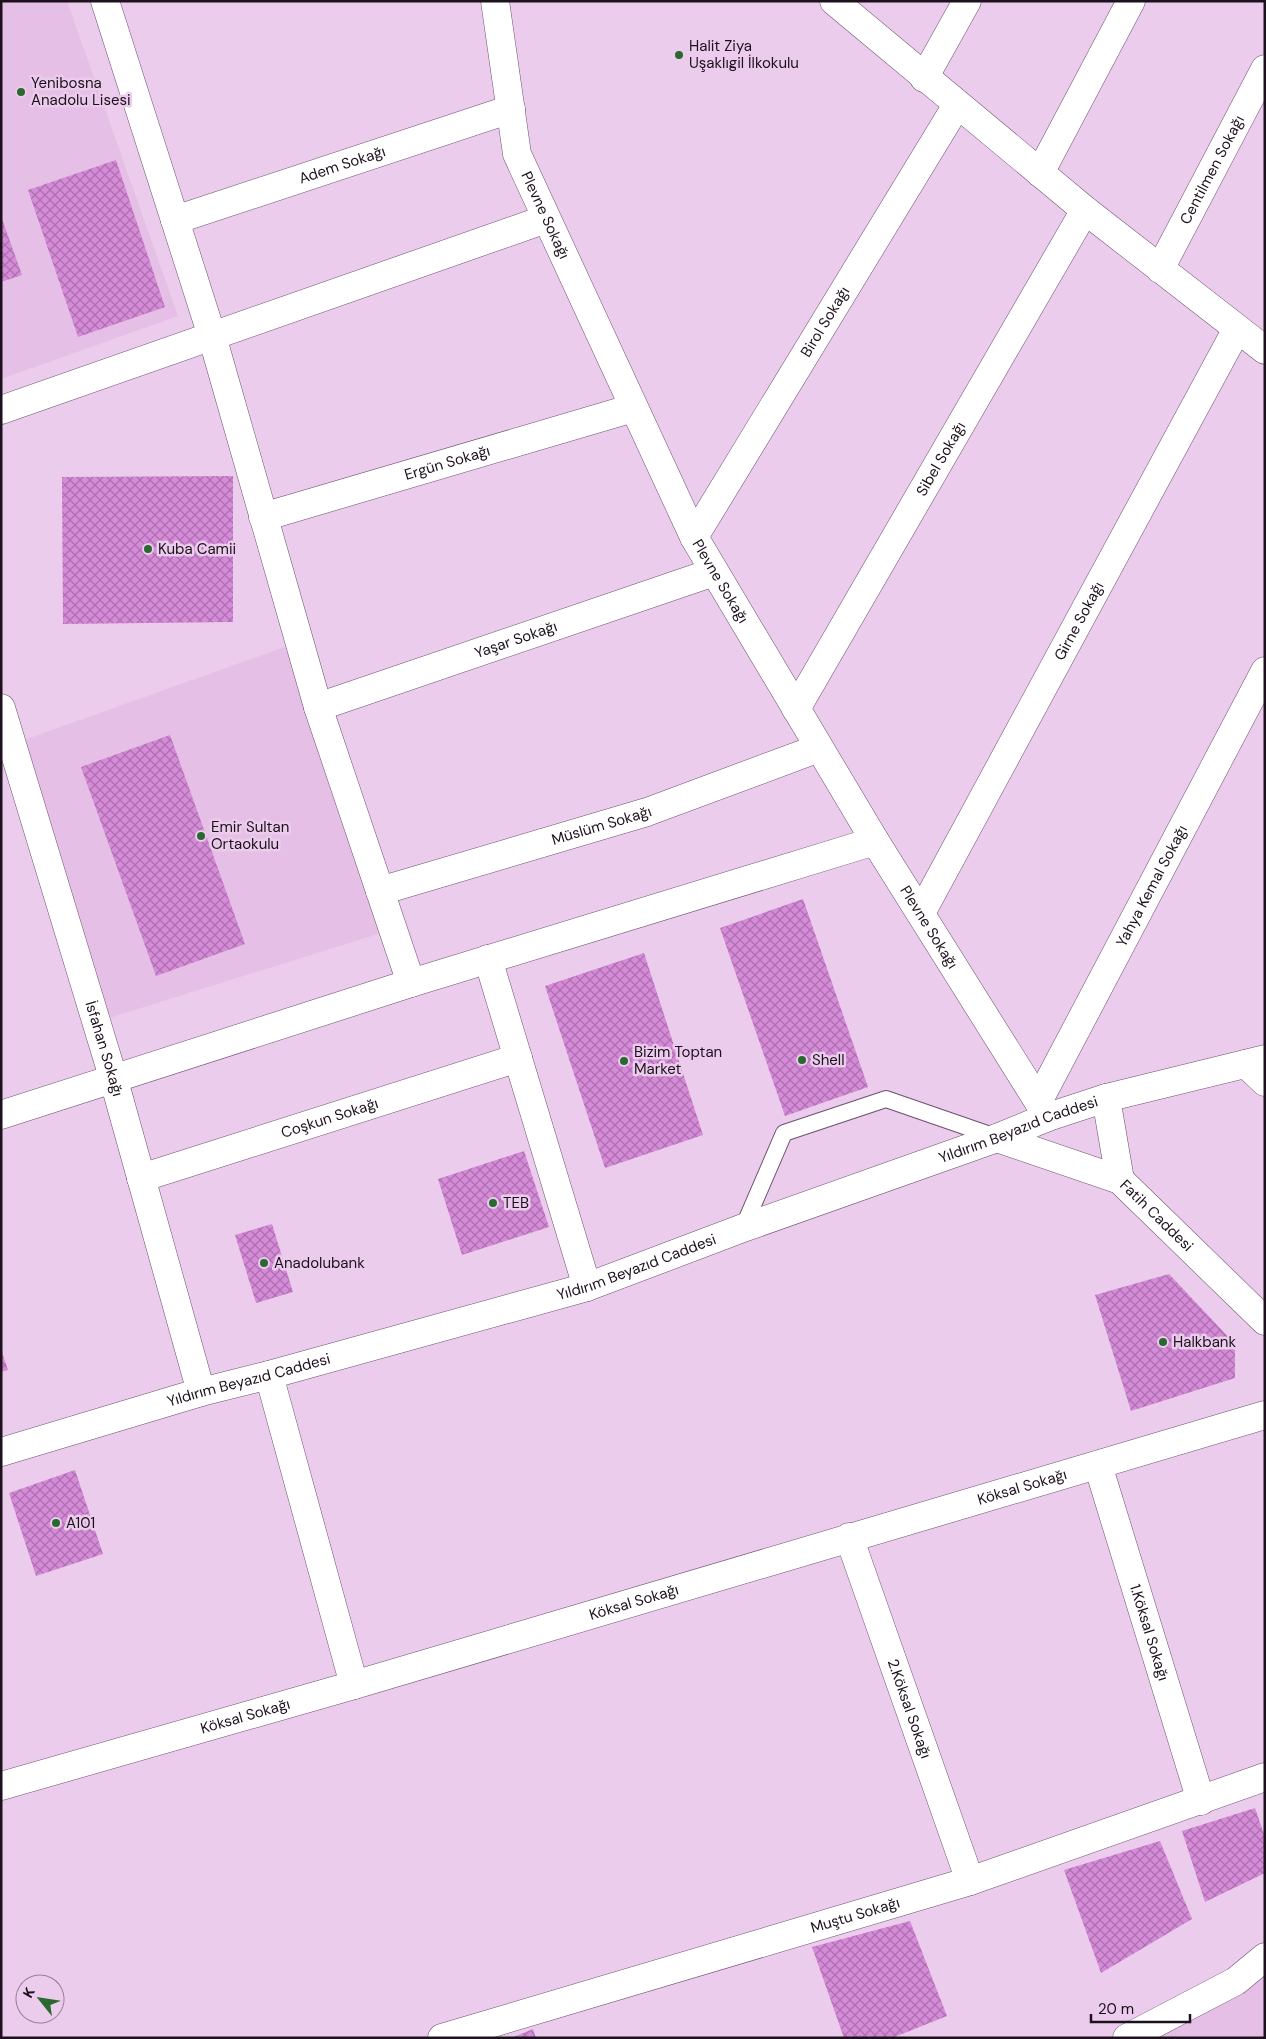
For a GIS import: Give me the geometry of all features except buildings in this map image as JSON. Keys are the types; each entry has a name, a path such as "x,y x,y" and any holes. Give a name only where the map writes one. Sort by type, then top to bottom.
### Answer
{"street":[{"path":"105,1 212,336 318,706 411,983"},
{"name":"Plevne Sokağı","path":"495,1 518,154 546,219 694,537 875,841 1044,1108"},
{"path":"834,1 924,78 1085,210 1265,350"},
{"path":"924,78 967,1"},
{"path":"1040,173 1131,1"},
{"name":"Centilmen Sokağı","path":"1160,269 1265,69"},
{"name":"Birol Sokağı","path":"694,537 957,105"},
{"name":"Adem Sokağı","path":"175,220 511,109"},
{"name":"Sibel Sokağı","path":"796,709 1085,210"},
{"path":"1,410 546,219"},
{"name":"Girne Sokağı","path":"920,913 1237,329"},
{"name":"Ergün Sokağı","path":"263,517 633,408"},
{"name":"Yaşar Sokağı","path":"318,706 714,572"},
{"name":"Yahya Kemal Sokağı","path":"1044,1108 1265,671"},
{"name":"İsfahan Sokağı","path":"1,708 113,1077 201,1392"},
{"name":"Müslüm Sokağı","path":"380,891 647,812 819,748"},
{"path":"1,1115 113,1077 411,983 875,841"},
{"path":"488,959 587,1287"},
{"name":"Coşkun Sokağı","path":"141,1178 518,1058"},
{"name":"Yıldırım Beyazıd Caddesi","path":"1,1452 201,1392 587,1287 743,1228 997,1138 1044,1108 1106,1098 1258,1068"},
{"path":"1106,1098 1120,1180"},
{"name":"Fatih Caddesi","path":"997,1138 1120,1180 1265,1321"},
{"path":"269,1375 354,1684"},
{"name":"Köksal Sokağı","path":"1,1786 354,1684 1265,1415"},
{"name":"1.Köksal Sokağı","path":"1098,1465 1201,1801"},
{"name":"2.Köksal Sokağı","path":"849,1537 970,1881"},
{"name":"Muştu Sokağı","path":"442,2038 970,1881 1265,1778"},
{"path":"1126,2038 1236,1981 1265,1957"}],"lane":[{"path":"743,1228 784,1133 886,1099 997,1138"}],"shaded area":[{"path":"1,1 67,1 178,316 1,379"},
{"name":"Emir Sultan Ortaokulu","path":"285,647 381,933 109,1018 24,740"},
{"path":"1265,1966 1265,2038 1155,2038"}],"place":[{"name":"Halit Ziya Uşaklıgil İlkokulu","path":"679,55"},
{"name":"Yenibosna Anadolu Lisesi","path":"21,92"},
{"name":"Kuba Camii","path":"148,549"},
{"name":"Emir Sultan Ortaokulu","path":"201,836"},
{"name":"Shell","path":"802,1060"},
{"name":"Bizim Toptan Market","path":"624,1061"},
{"name":"TEB","path":"493,1203"},
{"name":"Anadolubank","path":"264,1263"},
{"name":"Halkbank","path":"1163,1342"},
{"name":"A101","path":"56,1523"}]}
